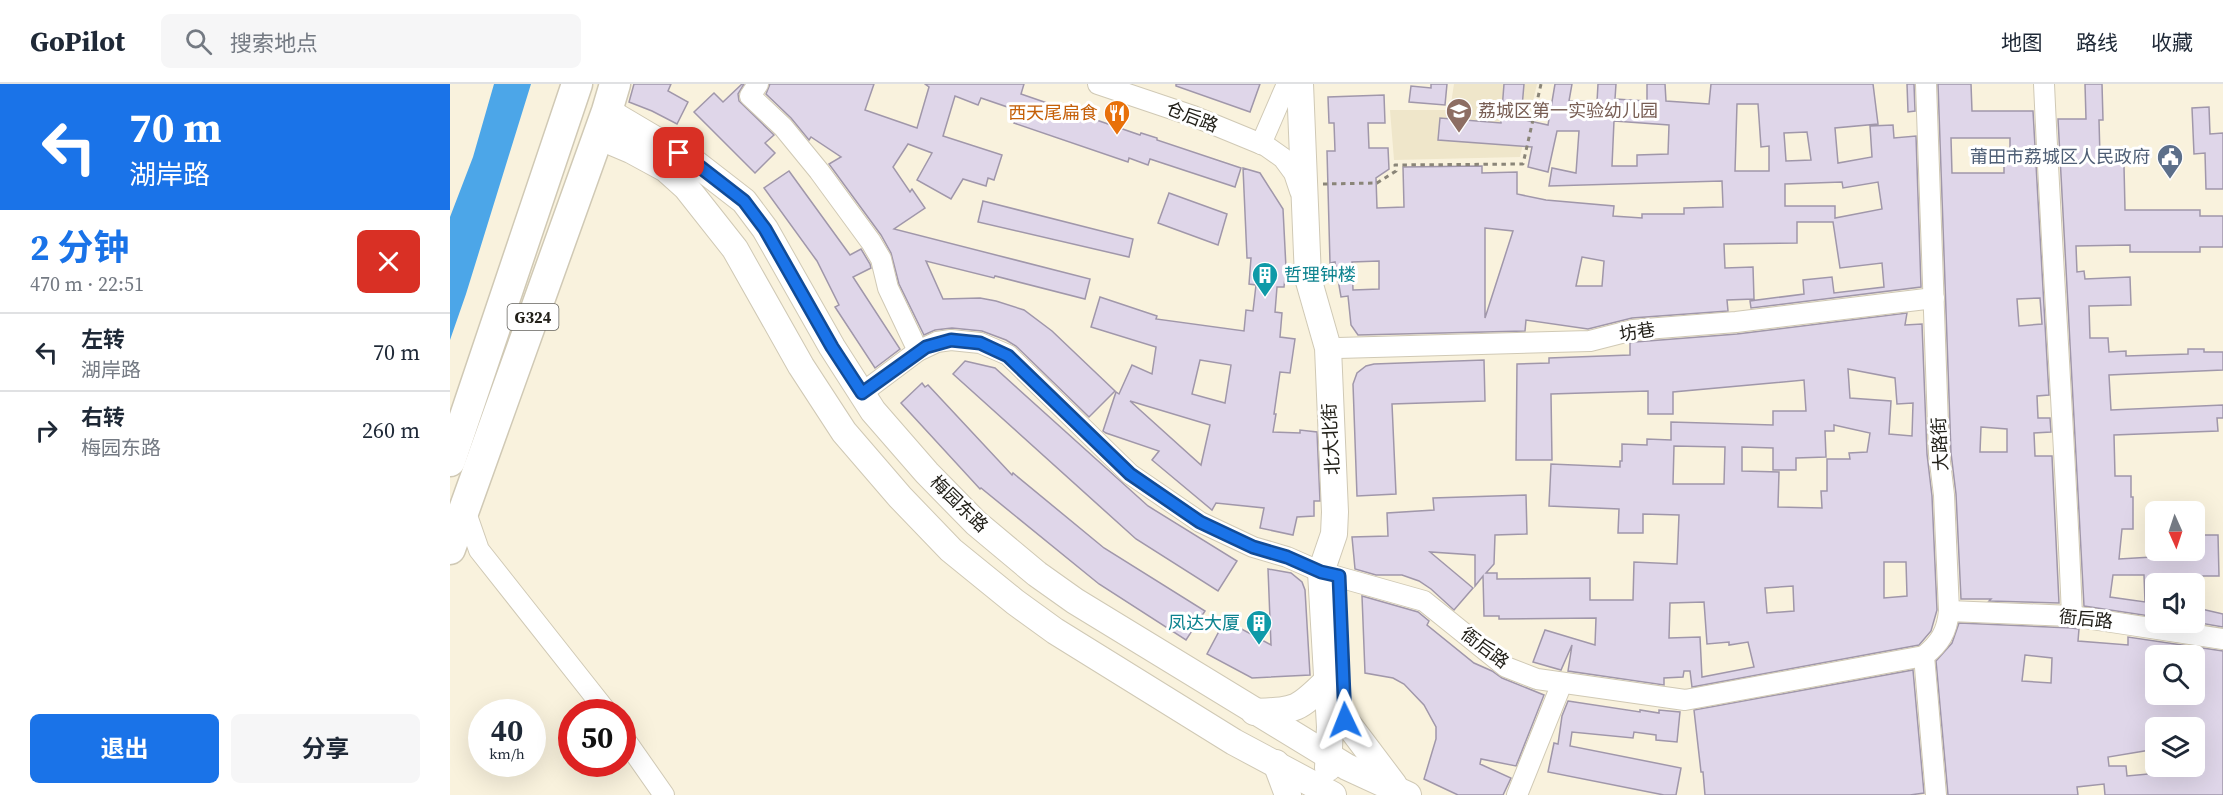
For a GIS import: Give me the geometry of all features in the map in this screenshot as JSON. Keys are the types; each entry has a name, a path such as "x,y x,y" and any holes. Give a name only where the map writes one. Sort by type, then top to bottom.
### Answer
{"highway":[{"name":"G324","path":"450,461 577,84"},
{"name":"G324","path":"450,549 607,110"}],"main road":[{"name":"北大北街","path":"1300,84 1308,278 1328,348 1335,512 1330,574 1327,681 1338,761"},
{"name":"北大北街","path":"1317,84 1323,288 1338,348 1345,516 1345,542 1330,574 1345,720 1333,794"},
{"name":"梅园东路","path":"607,110 695,163 744,201 765,229 832,347 881,420 976,523 1037,574 1076,601 1253,712 1338,761 1403,793"},
{"name":"梅园东路","path":"607,110 631,150 666,169 686,187 735,249 801,366 844,432 900,497 951,550 1055,631 1234,742 1333,794"},
{"path":"1253,712 1287,710 1304,704 1327,681"},
{"path":"1345,720 1403,793"},
{"path":"1276,763 1288,795"}],"street":[{"path":"758,84 750,96 783,127 819,171 871,242 881,259 888,288 918,351"},
{"name":"仓后路","path":"1098,84 1193,116 1261,144 1283,158 1294,173 1306,215"},
{"path":"1261,144 1287,84"},
{"name":"大路街","path":"1924,656 1941,641 1947,626 1949,611 1944,495 1939,454 1926,84"},
{"path":"2044,84 2055,309 2066,462 2072,616"},
{"name":"坊巷","path":"1338,348 1590,341 1633,330 1736,322 1935,298"},
{"name":"衙后路","path":"862,393 918,351 937,342 951,340 980,343 1008,356 1130,474 1200,522 1253,547 1287,557 1330,574 1424,601 1506,667 1537,680 1685,700 1924,656"},
{"path":"464,507 479,550 597,699"},
{"name":"衙后路","path":"1949,611 2072,616 2223,639"},
{"path":"1924,656 1936,795"},
{"path":"1517,795 1562,683"},
{"path":"636,755 664,795"}],"path":[{"path":"1321,184 1377,183 1396,171 1395,165 1523,164 1541,84"}],"shaded area":[{"name":"荔城区第一实验幼儿园","path":"1454,84 1537,84 1520,157 1394,160 1390,110 1450,110"}],"water":[{"path":"494,84 531,84 450,340 450,217 473,157"}],"building":[{"path":"634,84 671,84 668,91 688,102 677,124 629,102"},
{"path":"744,84 738,94 739,101 774,135 765,143 775,153 755,173 694,112 714,93 723,102"},
{"path":"770,84 874,84 865,110 917,128 929,87 925,84 1024,84 1021,94 1241,168 1235,187 1150,159 1148,165 1129,158 1128,162 1014,123 1019,111 981,98 978,105 955,96 943,136 1002,155 994,180 988,178 986,186 963,179 951,199 917,180 932,153 908,144 893,167 910,192 912,189 925,208 894,229 1090,279 1085,299 926,261 943,299 980,298 1024,310 1052,331 1115,391 1089,417 1016,346 1006,340 982,331 952,328 935,330 924,335 899,284 891,253 881,235 829,164 841,157 811,137 809,140 791,118 766,94"},
{"path":"1176,84 1260,84 1250,112 1176,86"},
{"path":"1431,84 1447,84 1445,105 1409,102 1411,86 1431,88"},
{"path":"1504,84 1524,84 1521,119 1548,125 1555,84 1572,84 1569,101 1597,102 1598,84 1616,84 1615,99 1647,101 1647,84 1665,84 1666,101 1709,104 1711,84 1873,84 1878,124 1835,128 1838,163 1872,157 1870,126 1893,125 1894,138 1916,136 1921,287 1751,308 1750,301 1804,294 1803,280 1832,277 1834,293 1884,287 1882,263 1840,268 1833,222 1797,222 1797,243 1724,244 1725,268 1753,267 1754,299 1727,300 1728,311 1632,318 1588,329 1526,320 1525,331 1358,335 1351,325 1348,296 1341,297 1335,262 1330,263 1327,151 1335,151 1334,123 1329,123 1328,97 1384,95 1385,123 1368,123 1369,148 1388,148 1389,169 1376,178 1377,208 1404,207 1403,167 1482,166 1482,173 1517,172 1517,194 1546,200 1614,206 1613,216 1642,218 1642,214 1684,214 1684,208 1723,207 1722,181 1549,186 1552,168 1576,173 1579,131 1557,131 1548,172 1528,167 1532,147 1438,140 1440,118 1501,123","holes":["1737,104 1758,104 1761,147 1769,146 1769,171 1735,171","1614,121 1669,125 1668,154 1637,155 1637,166 1612,166","1807,132 1811,160 1786,161 1784,133","1842,182 1843,188 1878,182 1882,209 1835,218 1835,206 1785,206 1785,184","1485,228 1513,231 1485,318","1582,257 1604,261 1602,286 1576,286","1379,261 1379,289 1353,290 1352,262"]},
{"path":"1907,84 1914,84 1915,111 1908,112"},
{"path":"1938,84 1971,84 1972,111 2033,111 2049,395 2037,396 2038,418 2050,418 2051,432 2034,433 2035,456 2052,456 2059,603 1961,599 1956,494 1951,453","holes":["1951,138 2010,138 2010,161 2004,162 2004,173 1952,173","2040,298 2042,324 2019,326 2017,299","1981,427 2007,429 2007,452 1980,452"]},
{"path":"2085,84 2102,84 2103,120 2099,120 2100,157 2118,158 2124,166 2125,210 2200,210 2200,216 2223,216 2223,247 2200,247 2200,252 2130,252 2130,245 2076,246 2077,272 2084,271 2085,279 2130,277 2131,305 2089,306 2090,338 2108,338 2109,352 2126,351 2126,356 2188,354 2188,349 2223,352 2223,370 2109,375 2111,410 2223,405 2223,418 2217,418 2218,431 2114,435 2115,476 2131,476 2131,497 2133,497 2133,529 2122,529 2119,559 2145,557 2145,561 2205,561 2205,535 2218,535 2219,576 2205,576 2205,573 2145,573 2145,602 2145,615 2084,606 2058,119 2086,119","holes":["2113,575 2144,575 2145,602 2110,597"]},
{"path":"2209,107 2210,134 2223,133 2223,189 2206,189 2205,153 2194,154 2192,108"},
{"path":"1243,168 1260,173 1283,209 1286,268 1284,287 1277,287 1275,312 1282,313 1280,337 1295,339 1290,373 1280,372 1273,432 1300,433 1300,430 1317,432 1320,501 1314,501 1314,516 1297,517 1293,535 1260,528 1264,508 1216,503 1212,510 1152,460 1159,451 1103,431 1116,392 1119,394 1132,365 1152,374 1156,347 1091,327 1100,297 1157,316 1156,319 1244,331 1246,310 1253,311 1256,285 1249,284 1251,258 1247,258","holes":["1200,360 1231,365 1225,403 1192,394","1130,401 1210,425 1201,465"]},
{"path":"789,171 850,255 861,249 870,264 871,268 853,277 900,349 875,368 835,307 839,305 817,261 764,188"},
{"path":"1169,193 1227,214 1218,245 1158,223"},
{"path":"983,201 1133,239 1129,257 978,222"},
{"path":"1907,313 1905,325 1922,324 1927,454 1932,496 1937,610 1931,631 1919,645 1692,687 1690,671 1684,671 1683,677 1664,678 1664,685 1568,671 1572,645 1561,670 1533,662 1545,630 1595,645 1596,618 1499,619 1499,616 1484,616 1483,576 1475,586 1475,555 1430,552 1473,588 1454,610 1419,581 1402,575 1376,575 1355,569 1352,537 1388,536 1387,513 1434,510 1433,498 1526,495 1527,534 1495,535 1494,564 1486,573 1497,573 1497,579 1590,578 1590,600 1633,600 1634,562 1677,564 1679,515 1643,514 1643,533 1618,533 1619,509 1549,506 1551,464 1620,467 1622,444 1647,445 1647,439 1671,440 1671,422 1773,425 1773,411 1806,411 1804,380 1673,392 1673,414 1648,414 1648,391 1551,394 1552,460 1516,460 1517,364 1549,363 1549,358 1630,355 1630,343 1635,342 1737,334","holes":["1848,369 1895,378 1897,404 1913,403 1912,436 1889,434 1891,401 1850,398","1834,425 1870,433 1867,452 1849,453 1850,459 1827,459 1827,491 1821,491 1822,508 1778,507 1779,472 1742,471 1742,447 1773,448 1773,470 1796,470 1796,458 1826,457 1825,431 1834,431","1674,446 1725,447 1724,484 1673,484","1884,562 1906,562 1907,596 1884,598","1793,586 1794,611 1767,613 1765,588","1704,602 1707,644 1729,642 1729,645 1748,642 1754,667 1702,677 1700,637 1669,638 1670,603"]},
{"path":"1484,360 1485,401 1392,404 1396,494 1357,496 1353,384 1357,373 1366,366 1374,364"},
{"path":"965,361 995,368 1148,506 1237,561 1218,591 1136,539 953,374"},
{"path":"922,383 925,387 928,385 1012,475 1013,473 1104,548 1205,611 1186,640 1099,584 980,489 901,403"},
{"name":"凤达大厦","path":"1268,569 1291,573 1302,582 1305,590 1310,675 1252,678 1207,654 1225,620 1271,645"},
{"path":"1362,596 1418,612 1429,621 1427,625 1474,663 1502,678 1544,695 1516,766 1481,759 1480,764 1511,778 1503,795 1458,795 1424,779 1436,739 1436,727 1424,705 1404,684 1393,678 1365,673"},
{"path":"2205,610 2223,614 2223,627 2205,624"},
{"path":"1959,623 2079,629 2078,641 2128,645 2128,637 2182,645 2145,645 2145,705 2205,705 2205,648 2223,651 2223,795 2105,795 2104,784 2077,787 2078,795 1948,795 1936,661 1952,643","holes":["2025,655 2052,658 2051,683 2022,681"]},
{"path":"1913,670 1924,793 1910,795 1705,795 1694,710"},
{"path":"1568,701 1640,712 1640,710 1659,713 1659,710 1680,712 1677,742 1656,740 1656,735 1634,732 1633,738 1572,732 1570,746 1681,768 1676,795 1664,795 1548,772 1554,743 1558,744 1562,716"}],"place":[{"name":"荔城区第一实验幼儿园","path":"1459,134"},
{"name":"西天尾扁食","path":"1117,136"},
{"name":"莆田市荔城区人民政府","path":"2170,180"},
{"name":"哲理钟楼","path":"1265,298"},
{"name":"凤达大厦","path":"1259,646"}],"route":[{"path":"679,153 744,201 765,229 832,347 862,393 918,351 937,342 951,340 980,343 1008,356 1130,474 1200,522 1253,547 1287,557 1321,572 1339,576 1345,720"}]}
